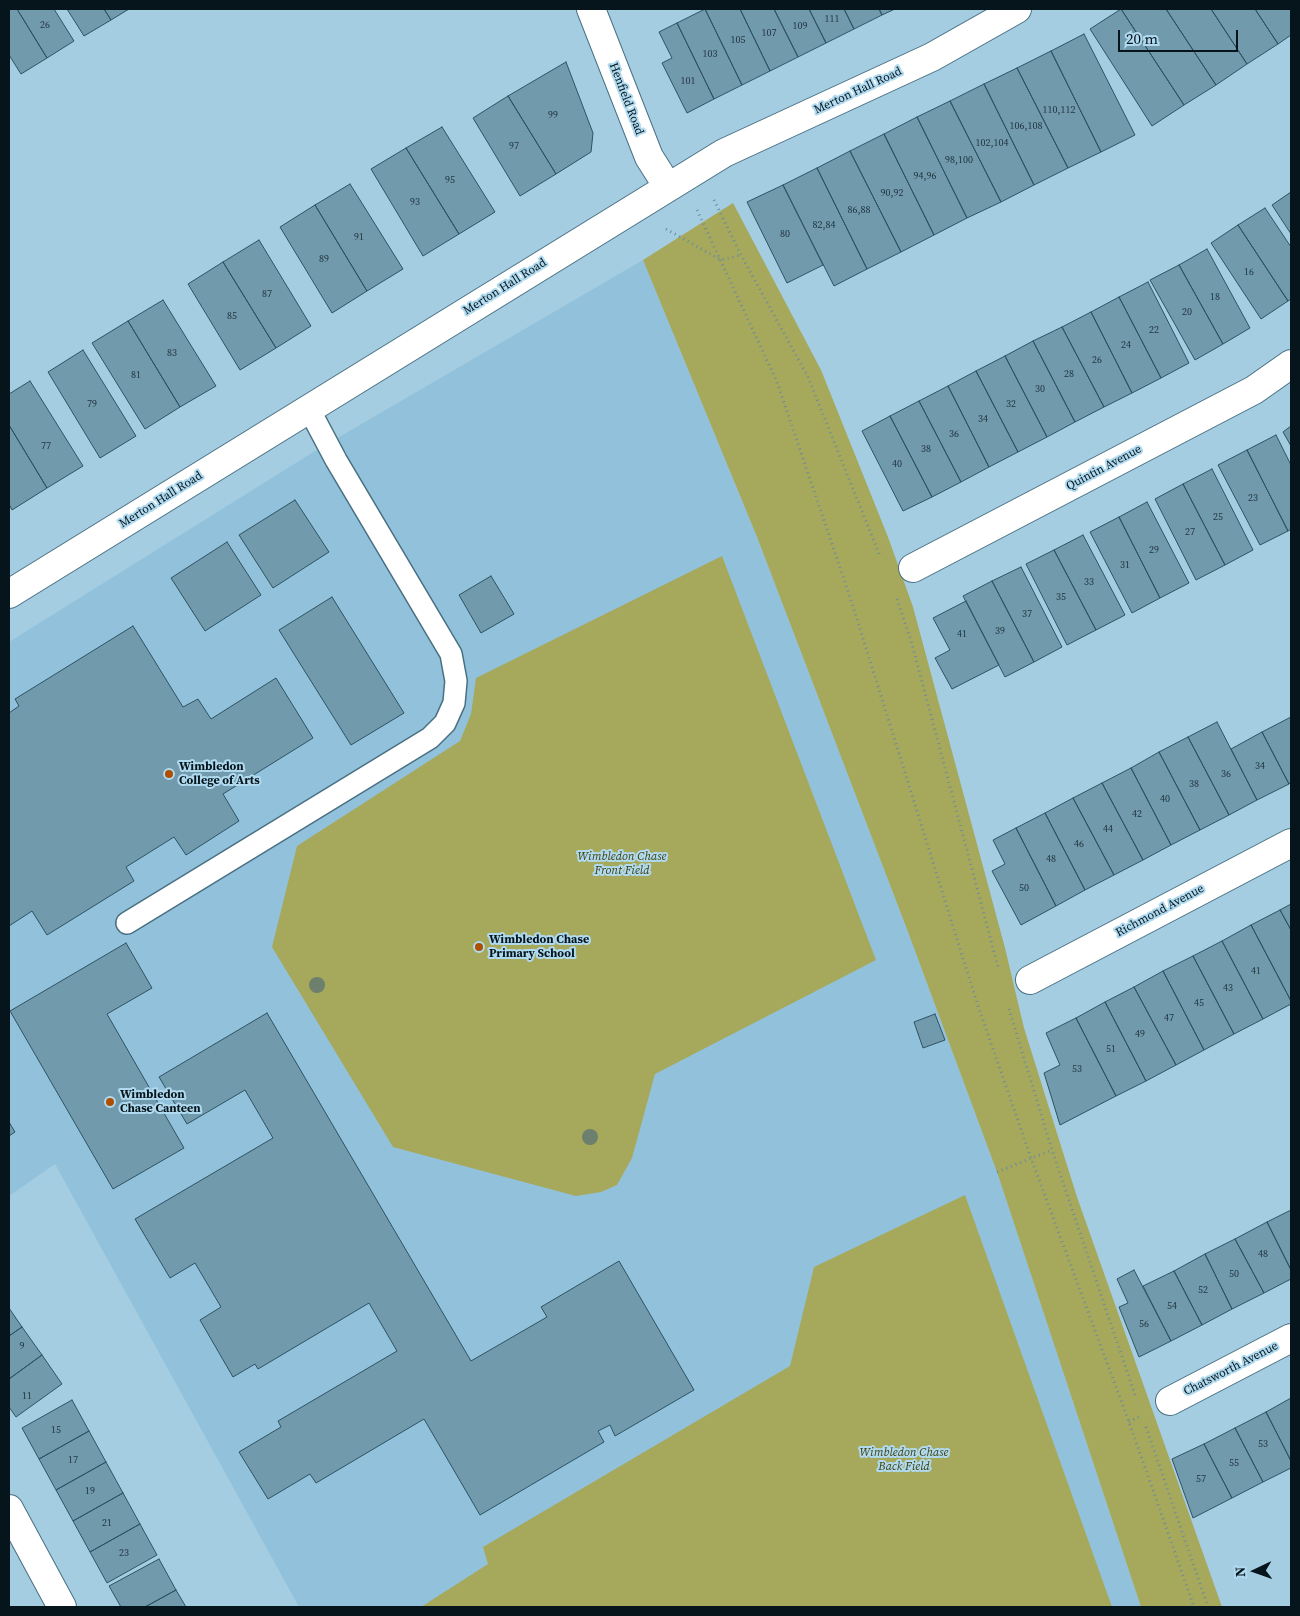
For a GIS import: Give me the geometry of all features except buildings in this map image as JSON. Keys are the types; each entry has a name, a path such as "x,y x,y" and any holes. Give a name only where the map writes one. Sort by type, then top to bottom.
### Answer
{"street":[{"name":"Henfield Road","path":"591,9 649,157 668,187"},
{"name":"Merton Hall Road","path":"9,594 698,168 724,153 932,57 1017,9"},
{"name":"Quintin Avenue","path":"913,568 1254,390 1291,364"},
{"name":"Richmond Avenue","path":"1030,980 1291,843"},
{"name":"Chatsworth Avenue","path":"1170,1401 1291,1338"},
{"path":"9,1509 62,1607"}],"lane":[{"path":"127,923 430,738 444,723 454,703 456,681 451,654 336,460 309,409"}],"path":[{"path":"698,168 741,255 808,377 883,562"},
{"path":"668,187 695,206 777,382 851,600 974,994 1031,1158 1130,1422 1194,1607"},
{"path":"631,209 721,260 741,255"},
{"path":"894,590 912,644 999,973"},
{"path":"1007,1001 1052,1150 1136,1397"},
{"path":"997,1172 1052,1150"},
{"path":"1130,1422 1142,1416"},
{"path":"1145,1425 1208,1607"}],"shaded area":[{"name":"Wimbledon Chase Primary School","path":"643,260 757,537 908,932 997,1172 1141,1607 299,1607 55,1164 9,1196 9,642 315,451"}],"green space":[{"path":"733,203 821,370 888,537 913,607 1005,948 1024,1028 1077,1197 1222,1607 1141,1607 997,1172 908,932 757,537 643,260"},
{"name":"Wimbledon Chase Front Field","path":"722,556 876,960 655,1074 632,1158 617,1185 601,1192 576,1196 393,1147 272,947 297,846 460,741 471,714 476,678"},
{"name":"Wimbledon Chase Back Field","path":"965,1195 1112,1607 421,1607 488,1564 483,1547 790,1366 814,1267"}],"place":[{"name":"Wimbledon College of Arts","path":"169,774"},
{"name":"Wimbledon Chase Primary School","path":"479,947"},
{"name":"Wimbledon Chase Canteen","path":"110,1102"}]}
